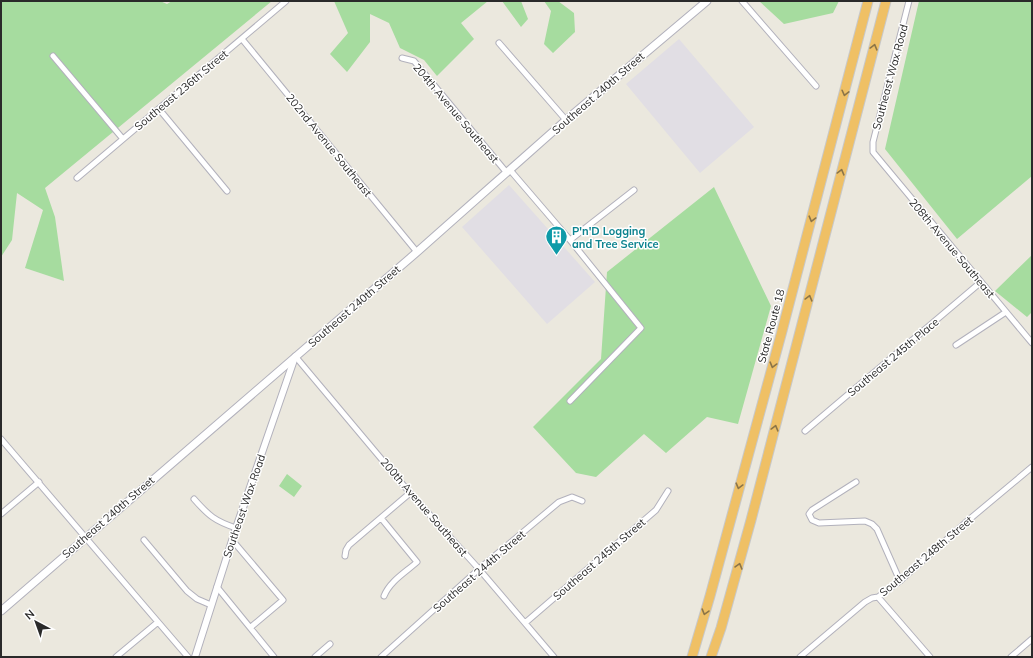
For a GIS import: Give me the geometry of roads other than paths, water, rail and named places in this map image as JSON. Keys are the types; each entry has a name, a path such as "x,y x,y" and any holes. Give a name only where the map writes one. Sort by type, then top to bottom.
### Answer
{"highway":[{"name":"State Route 18","path":"692,657 784,323 868,1"},
{"path":"711,657 721,628 753,513 886,1"}],"main road":[{"name":"Southeast 240th Street","path":"1,611 417,252 566,120 707,1"}],"street":[{"name":"Southeast 236th Street","path":"77,178 286,1"},
{"path":"742,1 816,86"},
{"name":"Southeast Wax Road","path":"873,152 872,142 910,1"},
{"name":"202nd Avenue Southeast","path":"242,39 417,252"},
{"path":"498,42 566,120"},
{"path":"53,56 123,139"},
{"name":"204th Avenue Southeast","path":"402,58 414,61 508,171 570,240 641,328 570,401"},
{"path":"159,109 227,191"},
{"name":"208th Avenue Southeast","path":"873,152 1032,343"},
{"path":"570,240 634,190"},
{"name":"Southeast 245th Place","path":"805,431 981,282"},
{"path":"956,345 1006,312"},
{"name":"Southeast Wax Road","path":"195,657 236,528 296,356"},
{"name":"200th Avenue Southeast","path":"296,356 410,493 479,569 554,657"},
{"path":"1,439 188,657"},
{"name":"Southeast 248th Street","path":"800,657 865,602 872,598 878,597 900,581 965,523 1032,467"},
{"path":"1,514 39,482"},
{"path":"856,482 812,510 809,514 812,520 818,523 865,521 872,524 877,529 900,581"},
{"name":"Southeast 245th Street","path":"525,623 656,510 668,491"},
{"path":"345,556 349,545 410,493"},
{"name":"Southeast 244th Street","path":"381,657 479,569 559,502 572,497 582,501"},
{"path":"194,499 204,511 214,519 236,528"},
{"path":"381,518 417,562 391,584 384,596"},
{"path":"144,540 188,591 197,599 211,605"},
{"path":"233,541 283,600 251,627"},
{"path":"217,587 274,657"},
{"path":"878,597 930,657"},
{"path":"116,657 158,622"},
{"path":"1011,657 1032,639"},
{"path":"315,657 330,644"}],"place":[{"name":"P'n'D Logging and Tree Service","path":"557,256"}]}
